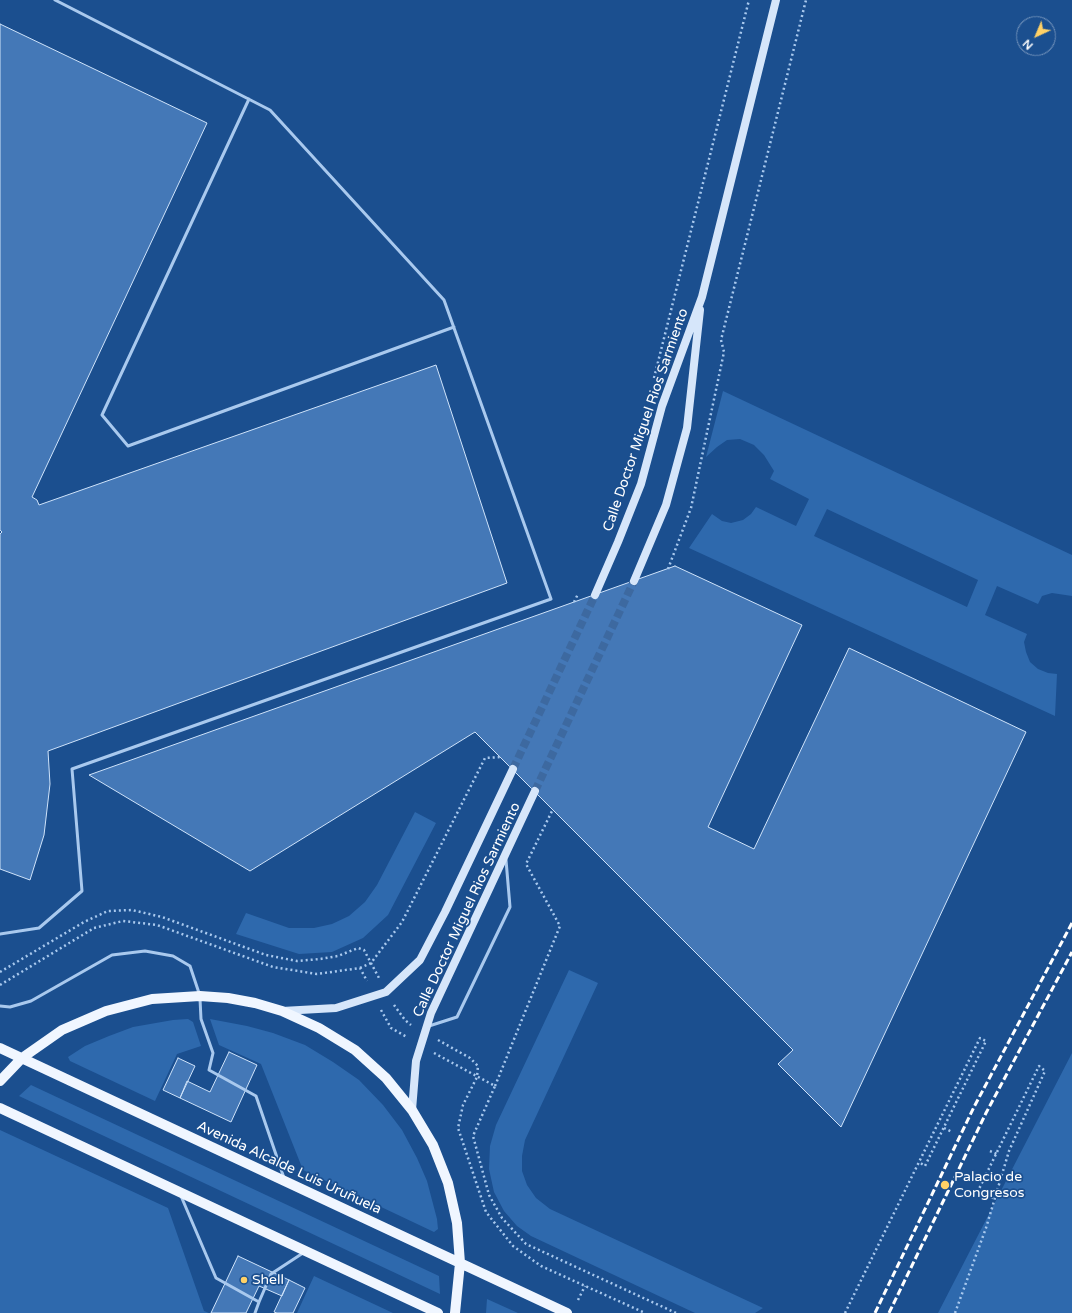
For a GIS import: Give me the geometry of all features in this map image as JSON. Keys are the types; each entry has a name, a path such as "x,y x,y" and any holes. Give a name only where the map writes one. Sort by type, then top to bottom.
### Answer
{"main road":[{"name":"Calle Doctor Miguel Rios Sarmiento","path":"595,595 641,484 662,406 702,297 776,0"},
{"name":"Calle Doctor Miguel Rios Sarmiento","path":"634,581 666,505 687,428 702,297"},
{"name":"Calle Doctor Miguel Rios Sarmiento","path":"282,1011 336,1008 386,992 420,960 445,912 513,769"},
{"name":"Calle Doctor Miguel Rios Sarmiento","path":"412,1110 416,1061 431,1013 535,791"},
{"path":"0,1081 22,1058 62,1030 106,1011 152,999 200,996 228,998 282,1011 319,1028 355,1050 386,1078 412,1110 433,1145 448,1183 457,1223 460,1263 455,1313"},
{"name":"Avenida Alcalde Luis Uruñuela","path":"0,1048 567,1313"},
{"path":"0,1108 438,1313"}],"lane":[{"path":"0,934 39,928 82,891 72,769 551,599 444,300 270,110 54,0"},
{"path":"249,99 102,415 128,446 454,327"},
{"path":"427,1026 457,1017 510,907 505,855"},
{"path":"0,1006 10,1007 30,1001 112,955 145,951 173,956 190,966 200,996 201,1019 213,1053 209,1070 256,1096 285,1181"},
{"path":"178,1191 216,1278 259,1302"},
{"path":"255,1313 271,1274 306,1251"}],"path":[{"path":"653,381 749,0"},
{"path":"668,569 690,508 724,352 721,340 806,0"},
{"path":"574,602 581,590"},
{"path":"360,968 371,963 402,922 485,758 500,757"},
{"path":"553,809 526,864 560,926 473,1136 489,1194 502,1218 526,1244 676,1313"},
{"path":"0,972 84,922 108,911 132,910 162,918 266,955 297,961 338,956 358,948 364,950 380,979"},
{"path":"391,1000 397,1011 405,1020 415,1027"},
{"path":"380,1006 391,1028 411,1040"},
{"path":"845,1313 919,1162 980,1038 986,1041 925,1166 919,1162"},
{"path":"440,1040 470,1058 478,1066 477,1076 463,1105 458,1128 486,1212 513,1246 541,1266 645,1313"},
{"path":"432,1052 494,1086"},
{"path":"955,1313 986,1228 995,1199 1009,1151 1045,1071 1039,1066 978,1191 995,1199"},
{"path":"944,1128 952,1132"},
{"path":"990,1150 996,1154"}],"shaded area":[{"path":"723,391 1072,555 1072,596 1052,593 1042,596 1038,604 997,586 985,615 1027,634 1024,642 1030,662 1038,669 1048,673 1057,674 1055,716 689,548 712,514 722,521 731,523 743,520 751,514 756,507 796,526 809,499 770,479 774,471 764,455 754,445 740,439 727,440 706,457","holes":["827,509 978,580 967,607 814,536"]},
{"path":"415,812 436,823 388,915 363,938 332,952 299,954 236,934 246,913 289,928 314,928 332,924 349,916 365,902 377,885"},
{"path":"569,970 598,983 525,1140 522,1156 522,1171 527,1185 536,1198 550,1209 763,1308 755,1313 695,1313 531,1236 517,1226 504,1211 494,1192 489,1169 490,1146 496,1125"},
{"path":"188,1019 193,1022 201,1046 177,1054 155,1101 70,1061 68,1057 85,1046 133,1027"},
{"path":"210,1019 273,1033 305,1045 359,1080 383,1105 402,1130 417,1158 427,1181 437,1219 438,1229 434,1232 303,1170 261,1064 219,1045"},
{"path":"1072,1053 1072,1313 938,1313"},
{"path":"31,1085 439,1276 440,1294 19,1096"},
{"path":"0,1130 168,1208 204,1311 209,1313 0,1313"},
{"path":"314,1276 393,1313 297,1313"},
{"path":"487,1299 518,1313 486,1313"}],"building":[{"path":"0,24 207,123 32,497 37,500 39,505 436,365 507,583 48,751 50,784 44,835 30,880 0,869 0,534 2,532 0,530"},
{"path":"675,566 802,625 708,827 754,849 849,648 1026,732 841,1127 778,1064 793,1050 475,732 250,871 89,775"},
{"path":"229,1052 257,1065 231,1122 180,1098 187,1081 210,1092"},
{"path":"178,1058 195,1066 180,1098 163,1090"},
{"path":"238,1256 289,1280 282,1296 259,1286 246,1313 211,1313"},
{"path":"289,1280 305,1288 293,1313 274,1312"}],"tunnel":[{"path":"535,791 634,581"},
{"path":"513,769 595,595"}],"railway":[{"path":"875,1313 974,1107 1072,923"},
{"path":"889,1313 986,1113 1072,952"}],"place":[{"name":"Palacio de Congresos","path":"945,1185"},
{"name":"Shell","path":"244,1280"}]}
